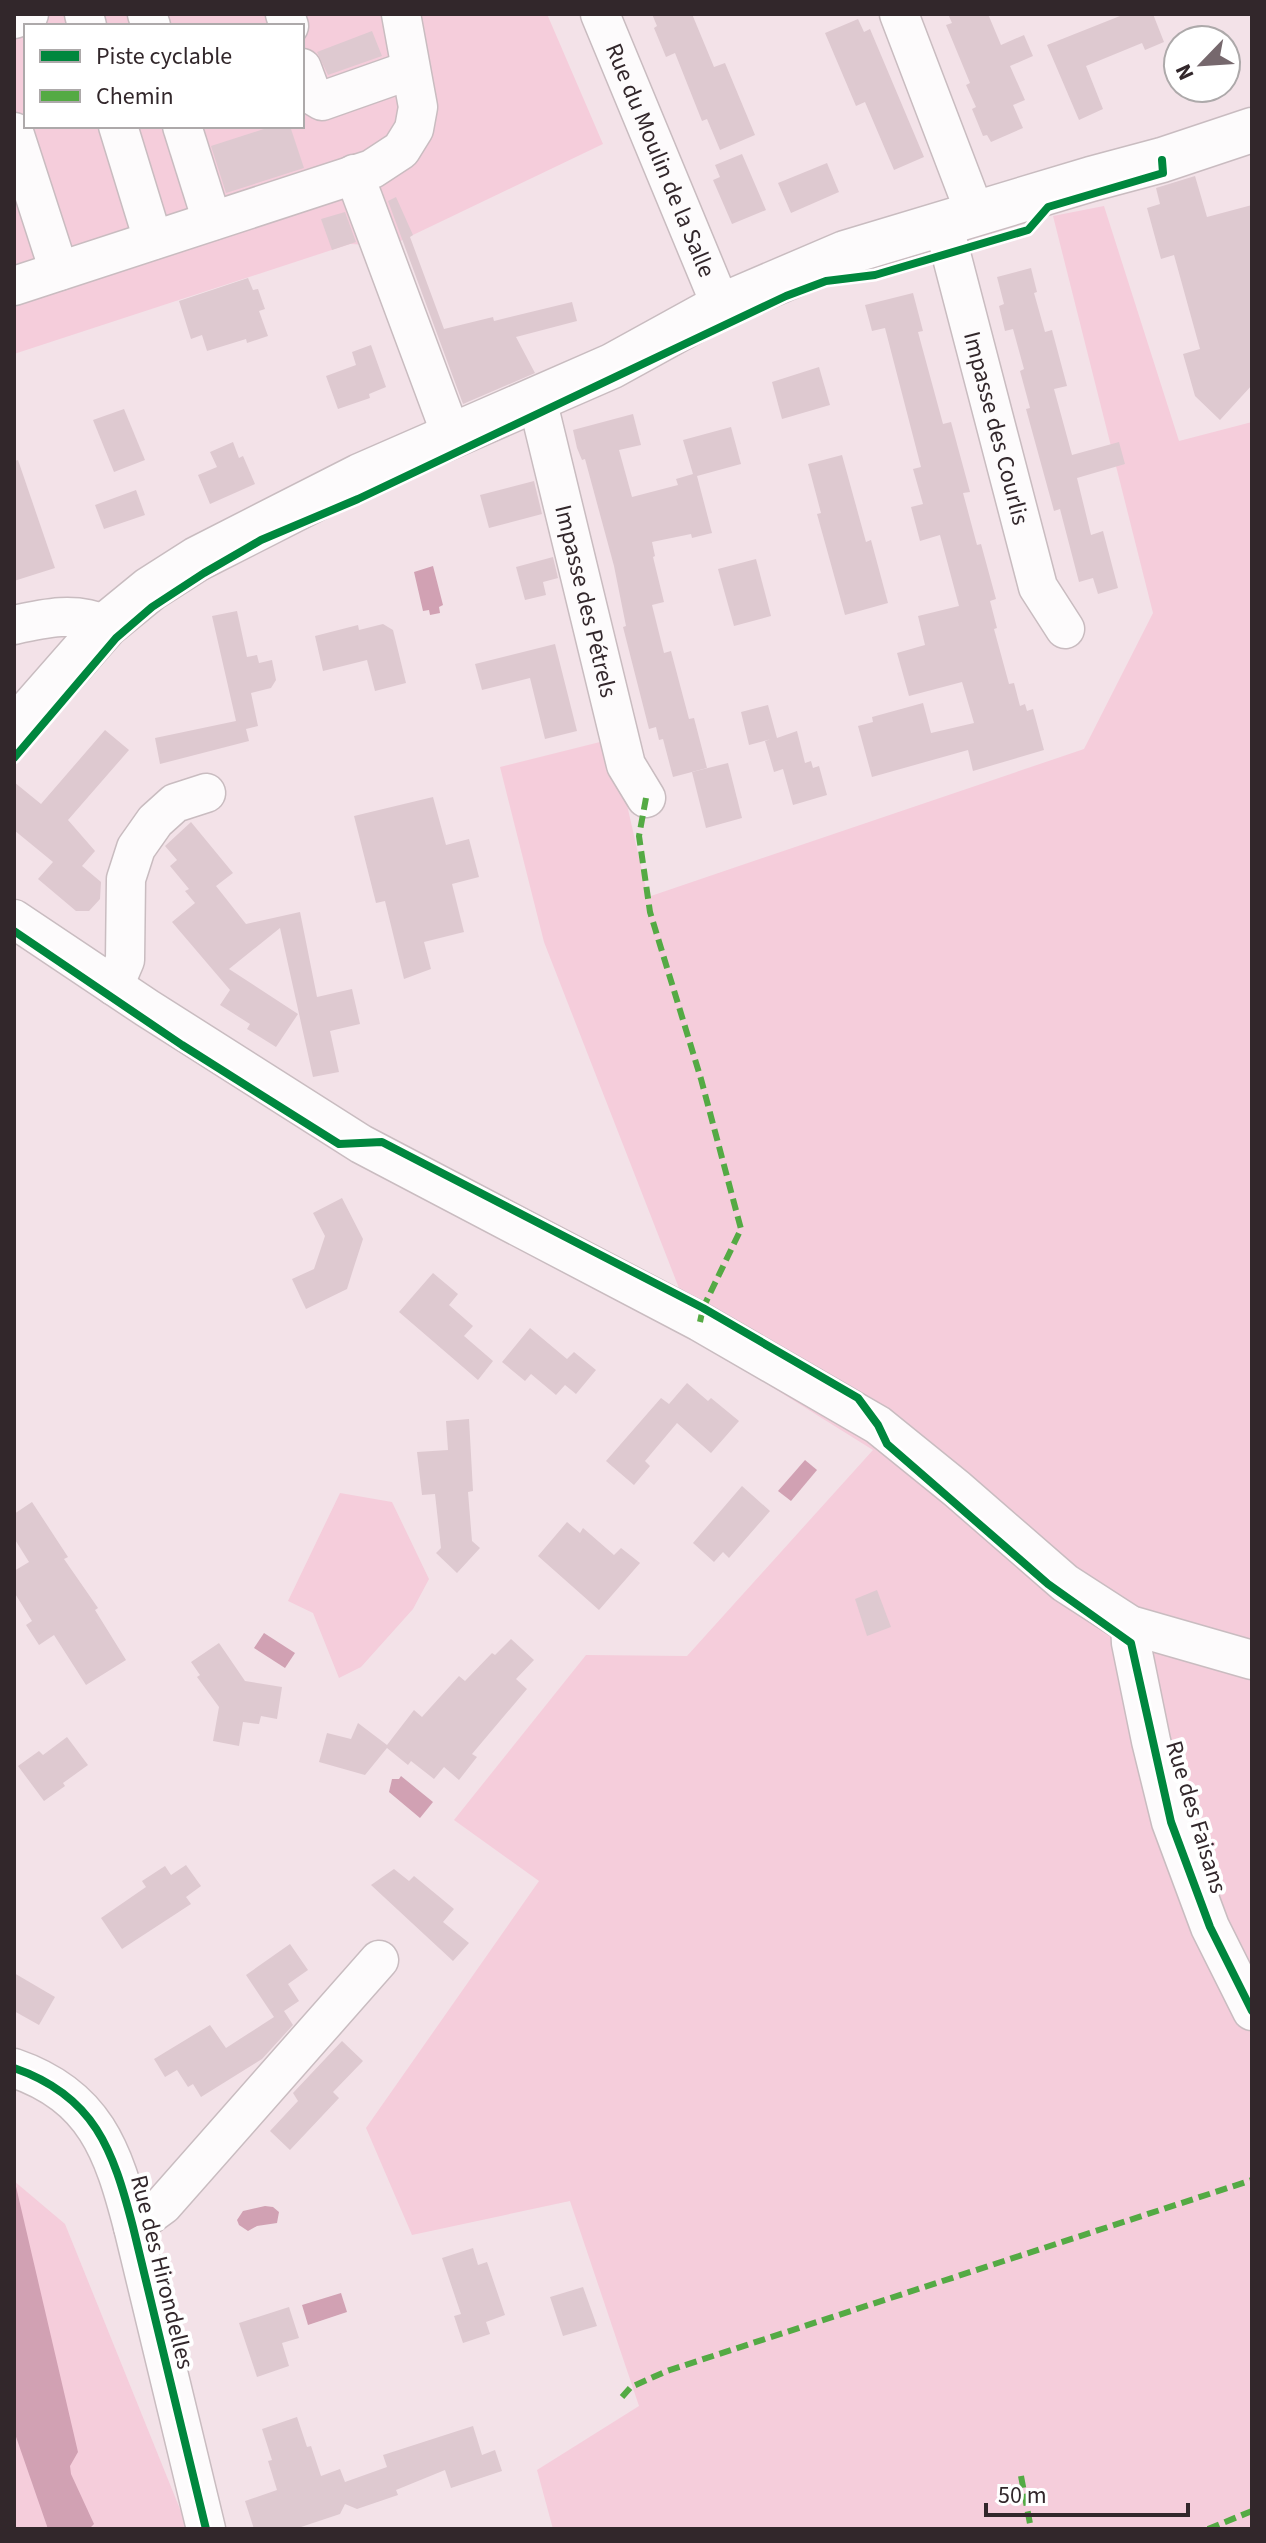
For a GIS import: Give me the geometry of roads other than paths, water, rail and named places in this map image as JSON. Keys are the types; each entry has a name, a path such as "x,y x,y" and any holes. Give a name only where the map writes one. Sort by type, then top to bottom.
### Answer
{"main road":[{"path":"14,730 106,625 150,589 197,559 360,476 612,366 721,306 845,253 1162,160 1252,130"}],"street":[{"path":"14,19 29,14"},
{"path":"14,286 354,174 388,160 401,150 414,129 418,107 401,14"},
{"name":"Rue du Moulin de la Salle","path":"600,14 721,306"},
{"name":"Impasse des Courlis","path":"899,14 959,218 1038,587 1065,629"},
{"path":"304,73 312,95 322,101 410,70"},
{"path":"119,128 153,240"},
{"path":"183,128 212,221"},
{"path":"14,132 59,271"},
{"path":"354,174 452,437"},
{"name":"Impasse des Pétrels","path":"537,399 626,765 646,798"},
{"path":"14,625 54,616 95,620 106,625"},
{"path":"114,986 125,960 126,879 136,848 155,821 175,803 206,793"},
{"path":"14,919 361,1144 700,1322 878,1425 1065,1583 1130,1625 1252,1660"},
{"name":"Rue des Faisans","path":"1130,1625 1142,1699 1171,1822 1210,1927 1252,2011"},
{"path":"133,2227 163,2205 379,1960"},
{"name":"Rue des Hirondelles","path":"14,2068 63,2092 80,2105 95,2125 124,2191 206,2529"}]}
